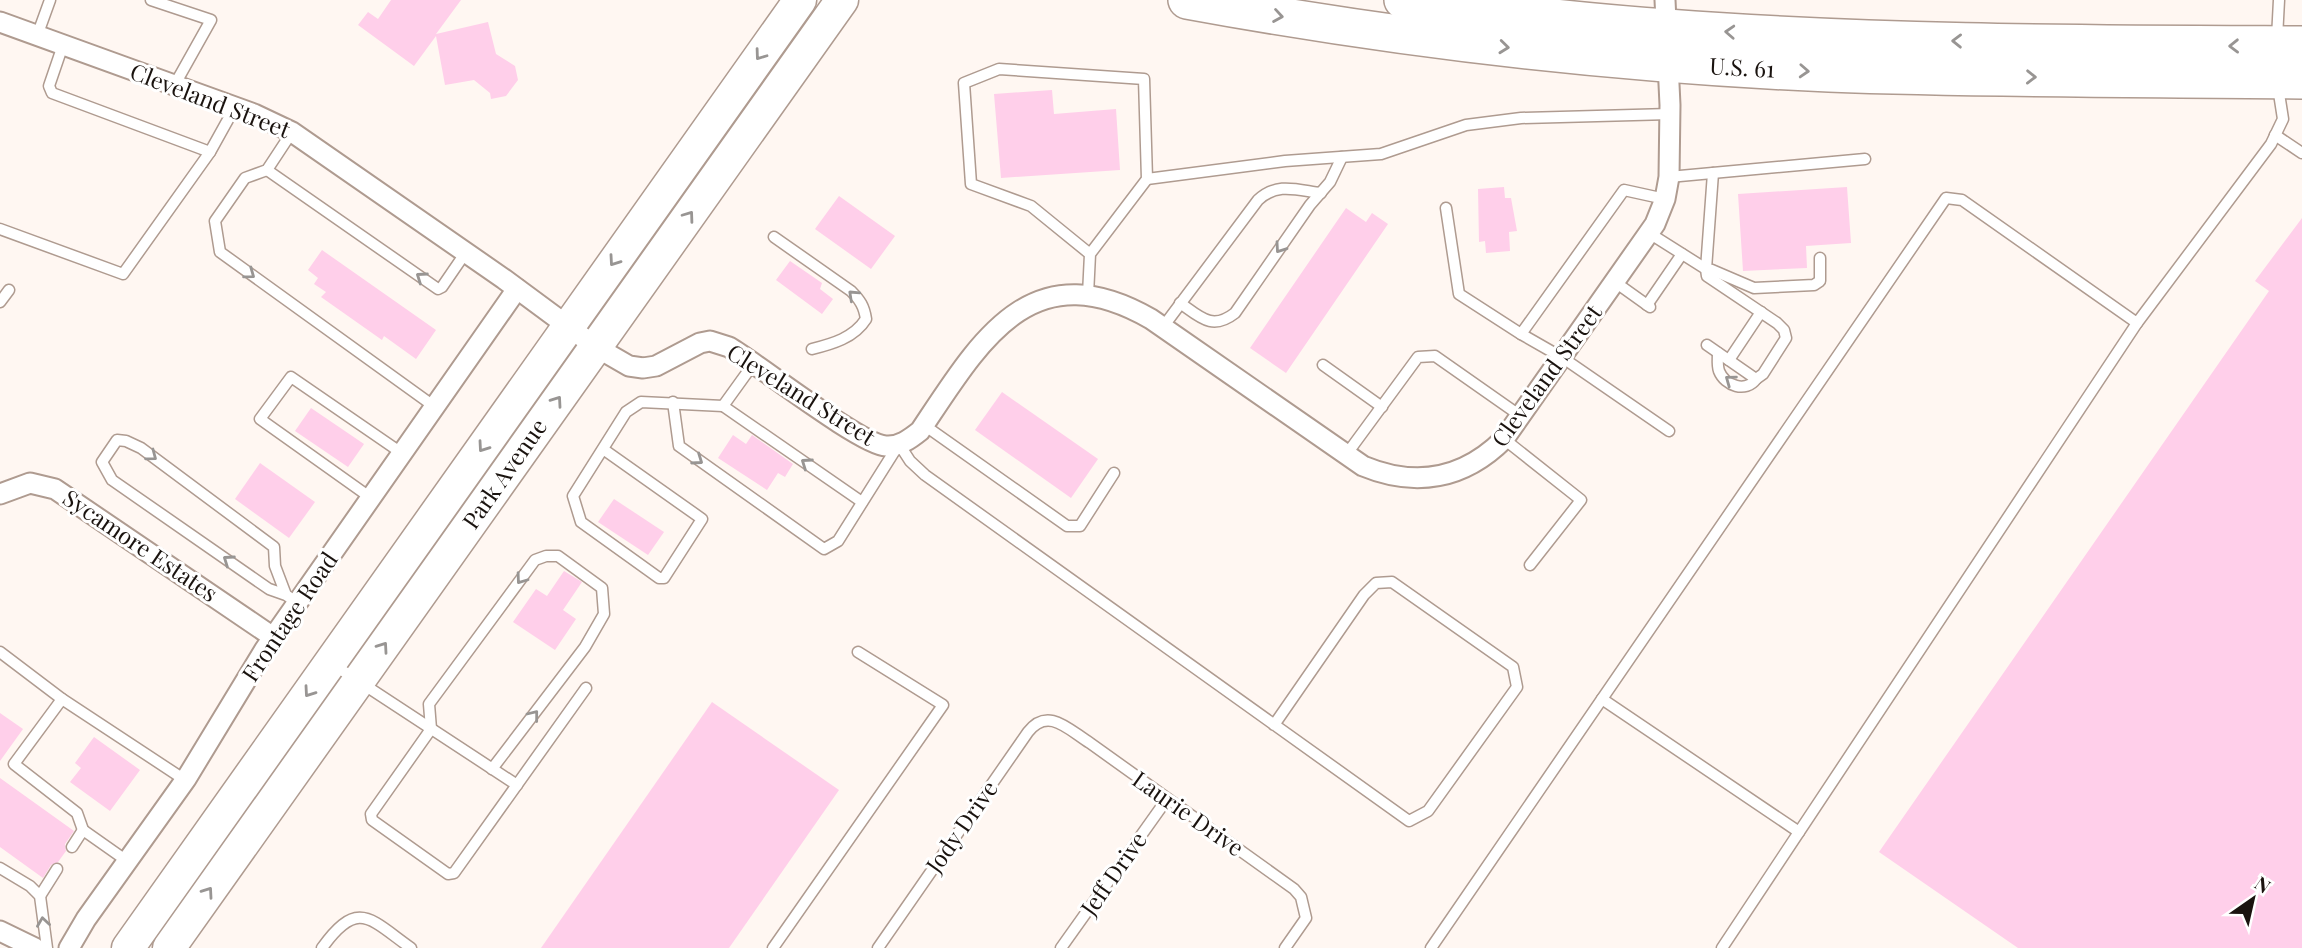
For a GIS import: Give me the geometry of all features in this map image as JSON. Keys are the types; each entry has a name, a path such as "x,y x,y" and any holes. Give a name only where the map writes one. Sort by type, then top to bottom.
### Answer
{"highway":[{"name":"U.S. 61","path":"1187,0 1446,41 1667,31"},
{"name":"U.S. 61","path":"1403,0 1667,31 1914,40 2229,46 2289,62"}],"main road":[{"name":"Park Avenue","path":"128,948 800,0"},
{"name":"Park Avenue","path":"169,948 842,0"}],"street":[{"name":"Cleveland Street","path":"0,22 235,107 292,132 466,252 596,347 629,366 656,366 693,345 710,341 729,347 860,436 886,446 899,444 909,440 924,425 985,340 1007,317 1033,303 1069,295 1088,295 1126,304 1163,327 1363,466 1382,474 1433,478 1472,465 1504,439 1655,224 1665,199 1669,177 1667,31"},
{"name":"Frontage Road","path":"69,948 86,919 185,780 274,637 292,599 372,499 517,289"},
{"name":"Sycamore Estates","path":"0,494 30,483 55,489 274,637"},
{"path":"0,931 35,948"}],"lane":[{"path":"37,36 50,0"},
{"path":"151,0 211,20 174,86"},
{"path":"1722,948 2137,323 2275,135 2283,119 2289,62 2279,0"},
{"path":"62,45 48,86 52,93 210,152"},
{"path":"1088,295 1090,254 1147,179 1144,79 999,69 964,83 971,184 1031,206 1090,254"},
{"path":"0,229 123,274 210,152 235,107"},
{"path":"1147,179 1286,161 1381,154 1466,125 1480,123 1521,118 1670,114"},
{"path":"292,132 267,170 245,178 215,221 220,252 435,407"},
{"path":"2275,135 2302,153"},
{"path":"1180,303 1204,320 1226,320 1235,313 1330,182 1342,157"},
{"path":"1669,177 1865,159"},
{"path":"267,170 438,289 466,252"},
{"path":"1713,173 1707,276 1777,323 1784,330 1786,338 1763,374 1751,386 1743,388 1723,378 1717,368 1718,353"},
{"path":"1163,327 1268,191 1284,188 1321,193"},
{"path":"1521,334 1624,190 1665,199"},
{"path":"1431,948 1946,198 1962,200 2137,323"},
{"path":"1446,208 1459,293 1563,358 1669,431"},
{"path":"1649,233 1706,269 1754,288 1814,285 1820,281 1820,258"},
{"path":"774,237 851,291 861,300 864,308 866,319 851,334 836,343 812,349"},
{"path":"1615,282 1649,306 1682,254"},
{"path":"0,302 9,289"},
{"path":"1729,360 1761,312"},
{"path":"1706,345 1756,379"},
{"path":"1346,455 1418,357 1435,356 1522,416"},
{"path":"723,406 754,363"},
{"path":"1323,365 1382,407"},
{"path":"372,499 260,419 291,377 403,454"},
{"path":"603,449 702,519 664,578 659,578 581,522 573,496 626,412 640,402 723,406 862,502"},
{"path":"673,402 679,446 824,548 838,541 899,444 910,461 925,475 1409,821 1428,811 1517,687 1513,667 1392,582 1376,583 1364,596 1274,724"},
{"path":"924,425 1067,526 1080,526 1114,473"},
{"path":"1504,439 1581,500 1530,565"},
{"path":"117,440 141,447 274,547 275,566 292,599 269,589 112,480 102,462 117,440"},
{"path":"492,769 585,647 604,614 603,588 558,556 546,556 535,560 429,704 431,729 370,817 448,874 454,873 586,688"},
{"path":"0,652 62,699 185,780"},
{"path":"773,948 943,705 858,652"},
{"path":"330,663 516,785"},
{"path":"62,699 13,764 76,813 83,830 127,861"},
{"path":"1602,699 1799,832"},
{"name":"Jody Drive","path":"878,948 1034,724 1039,721 1056,721"},
{"name":"Laurie Drive","path":"1056,721 1294,889 1301,897 1306,918 1285,948"},
{"name":"Jeff Drive","path":"1061,948 1167,799"},
{"path":"72,847 83,830"},
{"path":"0,868 30,886 40,896 47,948"},
{"path":"40,896 57,869"},
{"path":"322,948 337,928 355,917 369,918 411,948"}],"building":[{"path":"391,0 461,0 436,34 488,22 496,54 515,66 518,80 506,96 491,99 490,93 474,80 445,85 436,36 414,66 358,25 368,12 378,19"},
{"path":"1052,90 1054,114 1116,109 1120,170 1001,178 994,94"},
{"path":"1504,187 1505,198 1511,198 1517,231 1509,232 1510,251 1486,253 1485,241 1479,242 1478,189"},
{"path":"1847,187 1851,243 1806,246 1807,268 1743,271 1738,194"},
{"path":"839,196 895,236 871,269 815,229"},
{"path":"1346,208 1366,222 1372,213 1388,224 1286,373 1250,348"},
{"path":"2302,218 2302,948 2018,948 1879,852 2269,291 2255,281"},
{"path":"322,250 436,330 416,359 384,336 382,340 321,297 326,292 314,284 318,278 308,270"},
{"path":"790,261 822,283 820,289 833,299 822,314 776,280"},
{"path":"1002,392 1098,459 1071,498 975,430"},
{"path":"311,408 364,444 348,467 295,431"},
{"path":"733,435 746,444 752,435 793,464 785,477 778,473 767,490 718,458"},
{"path":"260,463 315,502 289,538 235,499"},
{"path":"614,499 664,532 648,555 598,522"},
{"path":"564,571 582,582 563,610 576,619 555,650 513,622 536,589 547,596"},
{"path":"712,702 839,790 729,948 541,948"},
{"path":"0,713 23,729 0,761"},
{"path":"94,737 140,770 110,811 70,782 81,768 75,763"},
{"path":"0,778 74,831 65,844 66,851 58,862 51,865 43,878 0,847"}]}
